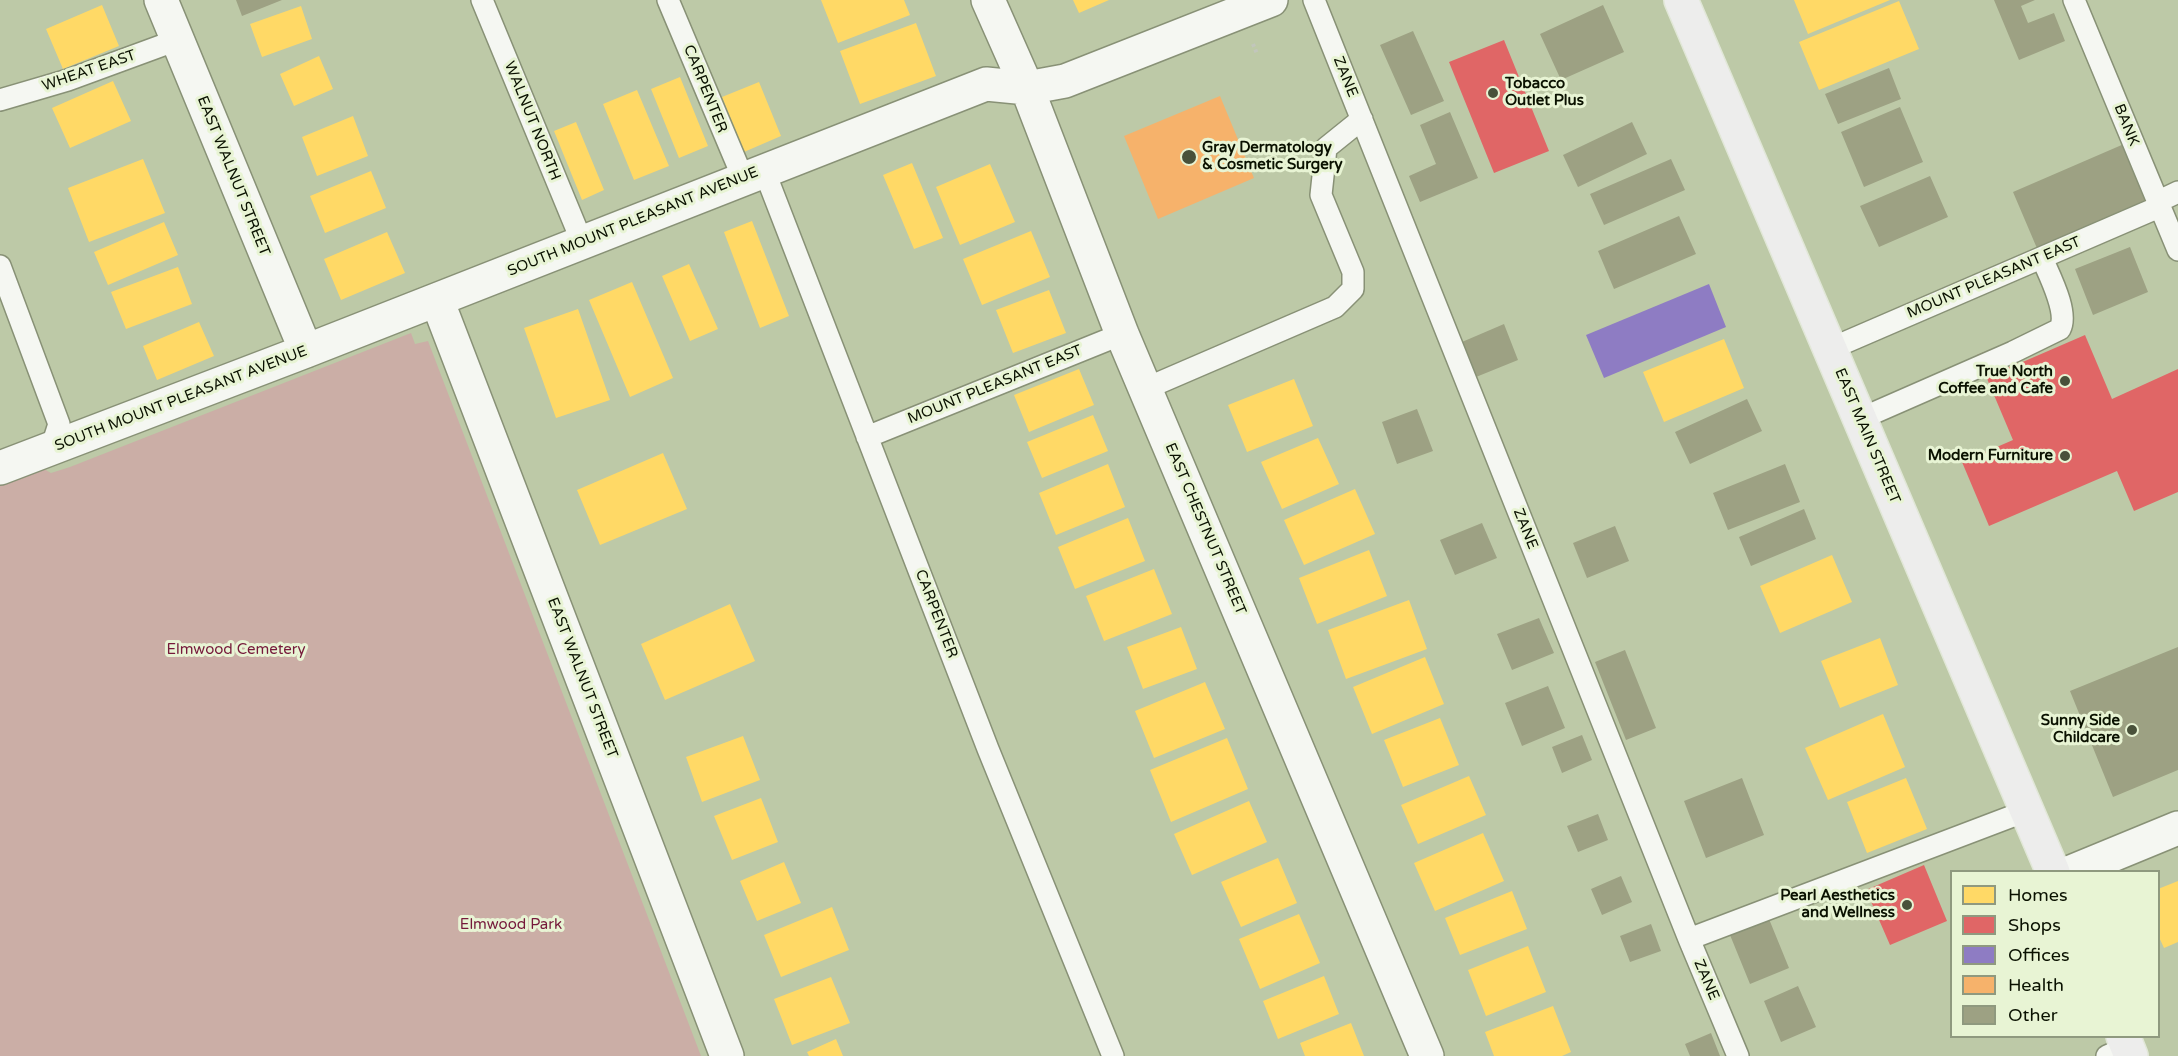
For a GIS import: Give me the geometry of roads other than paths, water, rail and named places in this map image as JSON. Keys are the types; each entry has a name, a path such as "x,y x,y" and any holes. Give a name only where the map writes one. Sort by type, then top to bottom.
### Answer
{"main road":[{"name":"EAST MAIN STREET","path":"1681,0 2052,870"}],"street":[{"name":"EAST WALNUT STREET","path":"161,0 306,351"},
{"name":"EAST CHESTNUT STREET","path":"988,0 1027,88 1122,334 1147,388 1427,1056"},
{"name":"SOUTH MOUNT PLEASANT AVENUE","path":"0,468 437,300 986,84 1027,88 1065,81 1271,0"},
{"name":"EAST WALNUT STREET","path":"437,300 727,1056"},
{"path":"2076,870 2178,828"}],"lane":[{"name":"WALNUT NORTH","path":"482,0 582,242"},
{"name":"CARPENTER","path":"668,0 796,259 988,749 1113,1056"},
{"name":"ZANE","path":"1314,0 1689,939 1738,1056"},
{"name":"BANK","path":"2074,0 2178,250"},
{"name":"WHEAT EAST","path":"0,100 68,80 177,39"},
{"path":"1147,388 1335,307 1353,289 1353,272 1322,195 1326,148 1362,119"},
{"name":"MOUNT PLEASANT EAST","path":"1830,349 2042,258 2158,204 2178,192"},
{"path":"1860,419 2060,329 2063,324 2063,312 2042,258"},
{"path":"0,266 59,424 51,449"},
{"name":"MOUNT PLEASANT EAST","path":"867,437 1122,334"},
{"path":"1689,939 2026,811"}],"place":[{"name":"Tobacco Outlet Plus","path":"1493,93"},
{"name":"Gray Dermatology & Cosmetic Surgery","path":"1189,157"},
{"name":"True North Coffee and Cafe","path":"2065,381"},
{"name":"Modern Furniture","path":"2065,456"},
{"name":"Sunny Side Childcare","path":"2132,730"},
{"name":"Pearl Aesthetics and Wellness","path":"1907,905"}],"park label":[{"name":"Elmwood Cemetery","path":"236,650"},
{"name":"Elmwood Park","path":"511,925"}]}
